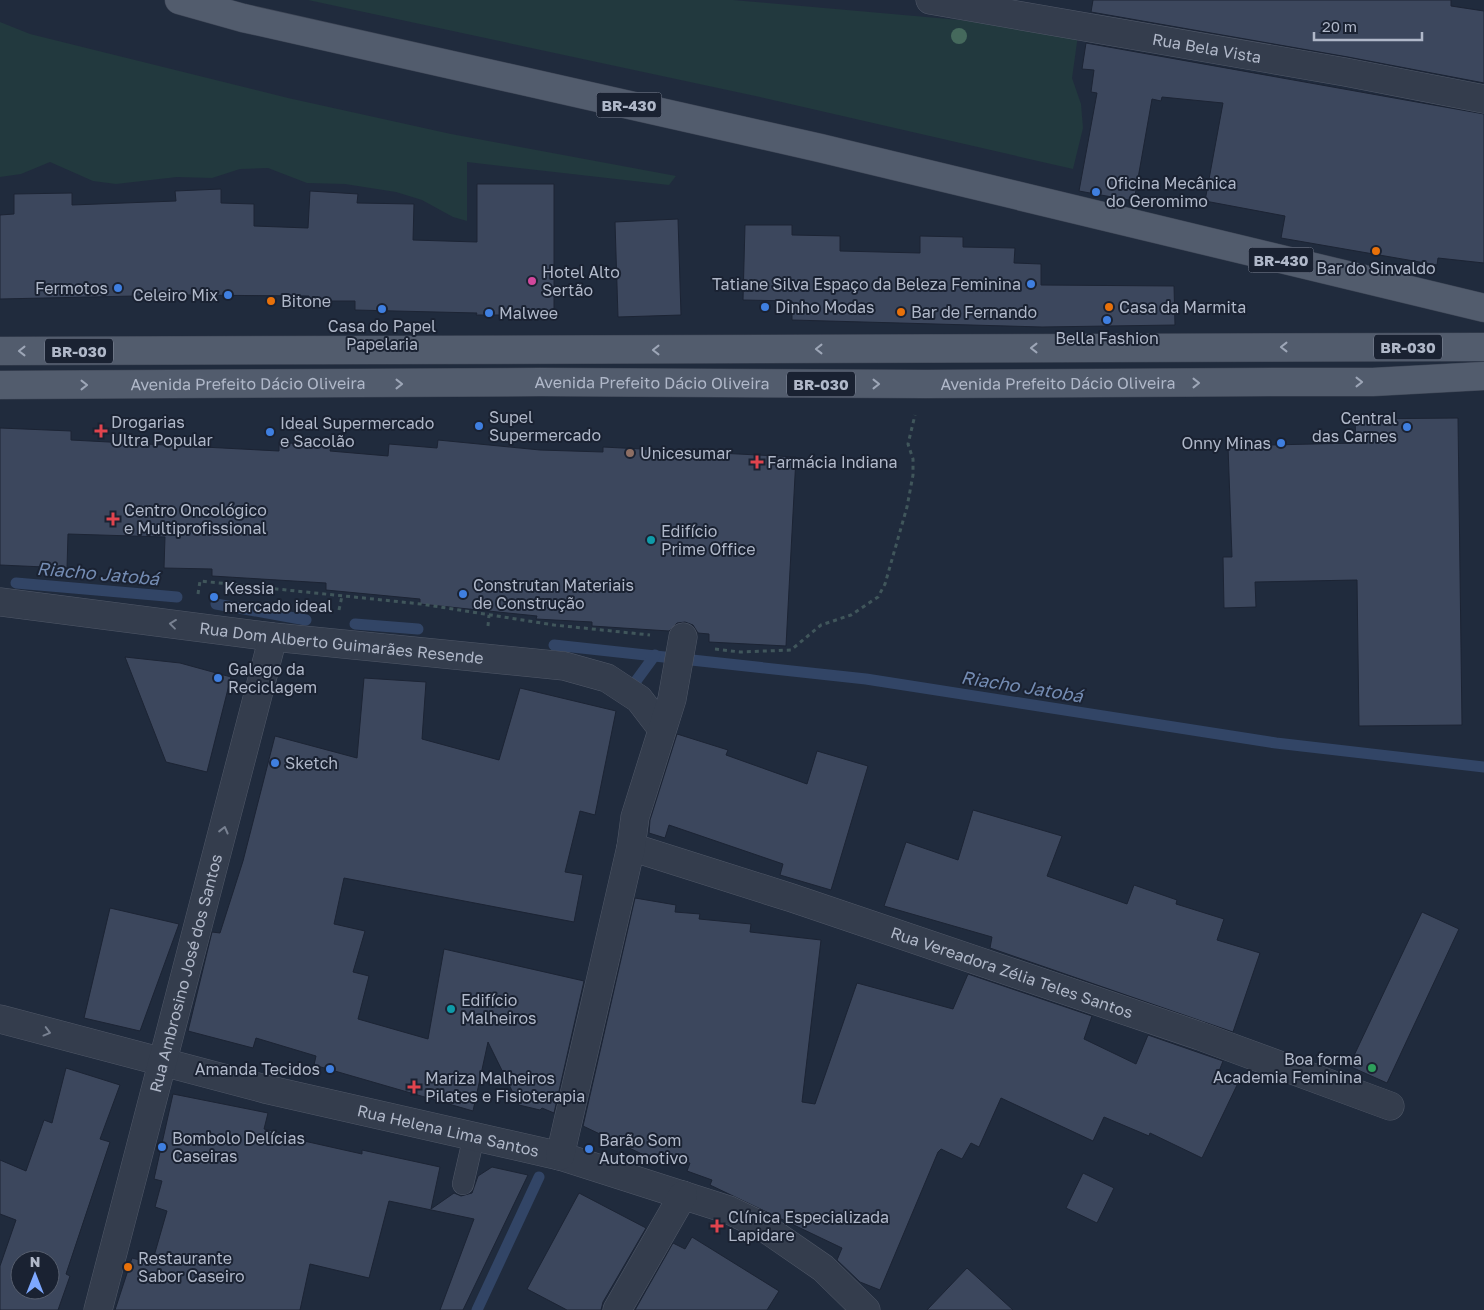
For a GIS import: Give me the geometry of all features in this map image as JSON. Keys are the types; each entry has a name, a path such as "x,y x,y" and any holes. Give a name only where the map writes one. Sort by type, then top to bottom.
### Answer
{"main road":[{"name":"BR-430","path":"179,0 253,20 820,148 1484,308"},
{"name":"Avenida Prefeito Dácio Oliveira","path":"0,351 1484,347"},
{"name":"Avenida Prefeito Dácio Oliveira","path":"0,386 540,382 926,384 1373,382 1484,376"}],"street":[{"name":"Rua Bela Vista","path":"930,0 1345,72 1484,99"},
{"name":"Rua Dom Alberto Guimarães Resende","path":"0,602 273,637 564,666 607,678 639,699 662,729"},
{"name":"Rua Ambrosino José dos Santos","path":"98,1310 164,1064 273,637"},
{"path":"560,1156 630,847 635,817 672,699 683,637"},
{"name":"Rua Vereadora Zélia Teles Santos","path":"630,847 792,898 1200,1036 1390,1106"},
{"name":"Rua Helena Lima Santos","path":"0,1019 164,1064 560,1156 683,1194 729,1210 762,1226 824,1268 866,1310"},
{"path":"617,1310 683,1194"}],"lane":[{"path":"462,1184 474,1136"}],"path":[{"path":"200,581 421,604 554,625 683,637 700,648 740,652 791,650 821,625 851,615 878,597 885,584 907,507 913,475 913,459 908,444 918,404 926,384"}],"green space":[{"path":"308,0 733,0 960,20 1078,35 1072,78 1081,104 1083,128 1073,169 760,97"},
{"path":"0,22 30,34 288,98 451,134 676,176 669,185 467,162 467,221 453,217 422,200 396,192 345,184 307,183 268,168 240,169 212,178 177,177 116,184 93,181 50,162 21,174 0,177"}],"building":[{"path":"1093,0 1451,0 1451,6 1484,11 1484,83 1091,12"},
{"path":"1086,43 1484,114 1484,263 1438,258 1437,265 1281,238 1285,216 1205,201 1223,103 1162,97 1161,101 1152,99 1134,201 1079,191 1097,93 1091,92 1094,70 1082,69"},
{"path":"477,184 554,184 554,315 476,315 477,313 355,310 355,301 309,301 309,296 180,295 0,299 0,215 14,214 14,194 72,193 72,205 176,201 175,191 221,189 221,203 254,204 254,226 308,228 310,191 358,194 357,203 414,204 413,240 477,242"},
{"path":"678,219 681,315 618,317 615,222"},
{"path":"745,225 792,225 792,235 840,236 840,251 920,253 920,236 963,237 963,247 1015,248 1014,263 1041,264 1041,285 1174,286 1175,325 1042,327 792,320 792,301 743,300"},
{"path":"1458,418 1462,725 1359,726 1357,580 1255,582 1256,607 1224,608 1223,557 1232,557 1228,446 1356,443 1355,419"},
{"path":"0,428 71,431 71,440 279,451 279,442 331,447 330,451 388,456 389,444 437,448 438,440 540,450 603,452 603,447 796,457 786,646 709,642 709,634 698,633 693,625 685,622 677,623 669,631 592,626 592,622 536,619 537,616 420,604 420,599 326,590 326,583 212,576 212,569 164,568 165,537 68,534 67,568 0,565"},
{"path":"125,657 180,663 231,677 207,772 166,762"},
{"path":"364,678 426,682 422,739 499,760 520,688 616,711 595,815 580,811 565,872 583,875 574,922 344,878 334,924 365,931 353,972 369,976 358,1019 428,1039 444,949 584,981 554,1113 542,1108 540,1110 519,1105 488,1042 473,1111 314,1065 316,1056 256,1038 253,1048 188,1031 212,932 220,933 243,861 275,736 357,758"},
{"path":"677,734 728,750 726,755 807,784 817,751 868,766 831,890 780,875 783,864 669,825 665,838 649,833 650,820"},
{"path":"973,810 1062,836 1047,876 1127,904 1134,885 1177,900 1176,904 1224,919 1217,940 1260,953 1233,1032 990,948 992,937 884,906 906,842 958,860"},
{"path":"635,898 676,905 675,912 700,914 699,919 751,924 750,932 821,940 802,1102 815,1104 857,983 953,1009 968,974 1092,1016 1084,1039 1136,1064 1148,1035 1223,1061 1218,1074 1238,1083 1202,1158 1150,1133 1149,1136 1104,1117 1093,1141 1001,1098 979,1147 971,1143 962,1159 941,1149 938,1152 880,1290 860,1282 837,1260 842,1248 710,1185 712,1180 687,1171 690,1163 644,1155 583,1126"},
{"path":"110,908 179,924 140,1031 84,1018"},
{"path":"1422,912 1459,929 1387,1083 1349,1066"},
{"path":"66,1068 120,1085 100,1139 110,1142 66,1274 70,1276 58,1310 0,1310 0,1266 16,1220 0,1214 0,1160 26,1171 44,1120 52,1123"},
{"path":"173,1094 268,1113 264,1129 305,1139 304,1141 362,1154 362,1150 440,1167 431,1209 454,1193 461,1196 472,1193 478,1176 492,1167 528,1175 463,1310 440,1310 474,1219 389,1201 369,1278 310,1264 300,1310 115,1310 132,1258 152,1263 167,1211 155,1207 162,1181 154,1179"},
{"path":"1083,1173 1114,1188 1097,1223 1066,1208"},
{"path":"579,1193 646,1228 603,1302 601,1310 567,1310 527,1289"},
{"path":"692,1237 779,1291 767,1310 635,1310 673,1243 685,1249"},
{"path":"967,1268 1013,1310 927,1310"}],"waterway":[{"name":"Riacho Jatobá","path":"16,583 177,597"},
{"name":"Riacho Jatobá","path":"216,604 306,620"},
{"name":"Riacho Jatobá","path":"355,624 418,629"},
{"name":"Riacho Jatobá","path":"554,645 866,679 1276,743 1484,767"},
{"path":"636,681 655,655"},
{"path":"477,1310 539,1177"}],"place":[{"name":"Oficina Mecânica do Geromimo","path":"1096,192"},
{"name":"Bar do Sinvaldo","path":"1376,251"},
{"name":"Hotel Alto Sertão","path":"532,281"},
{"name":"Tatiane Silva Espaço da Beleza Feminina","path":"1031,284"},
{"name":"Fermotos","path":"118,288"},
{"name":"Celeiro Mix","path":"228,295"},
{"name":"Bitone","path":"271,301"},
{"name":"Dinho Modas","path":"765,307"},
{"name":"Casa da Marmita","path":"1109,307"},
{"name":"Casa do Papel Papelaria","path":"382,309"},
{"name":"Bar de Fernando","path":"901,312"},
{"name":"Malwee","path":"489,313"},
{"name":"Bella Fashion","path":"1107,320"},
{"name":"Supel Supermercado","path":"479,426"},
{"name":"Central das Carnes","path":"1407,427"},
{"name":"Drogarias Ultra Popular","path":"101,431"},
{"name":"Ideal Supermercado e Sacolão","path":"270,432"},
{"name":"Onny Minas","path":"1281,443"},
{"name":"Unicesumar","path":"630,453"},
{"name":"Farmácia Indiana","path":"757,462"},
{"name":"Centro Oncológico e Multiprofissional","path":"113,519"},
{"name":"Edifício Prime Office","path":"651,540"},
{"name":"Construtan Materiais de Construção","path":"463,594"},
{"name":"Kessia mercado ideal","path":"214,597"},
{"name":"Galego da Reciclagem","path":"218,678"},
{"name":"Sketch","path":"275,763"},
{"name":"Edifício Malheiros","path":"451,1009"},
{"name":"Boa forma Academia Feminina","path":"1372,1068"},
{"name":"Amanda Tecidos","path":"330,1069"},
{"name":"Mariza Malheiros Pilates e Fisioterapia","path":"414,1087"},
{"name":"Bombolo Delícias Caseiras","path":"162,1147"},
{"name":"Barão Som Automotivo","path":"589,1149"},
{"name":"Clínica Especializada Lapidare","path":"717,1226"},
{"name":"Restaurante Sabor Caseiro","path":"128,1267"}]}
